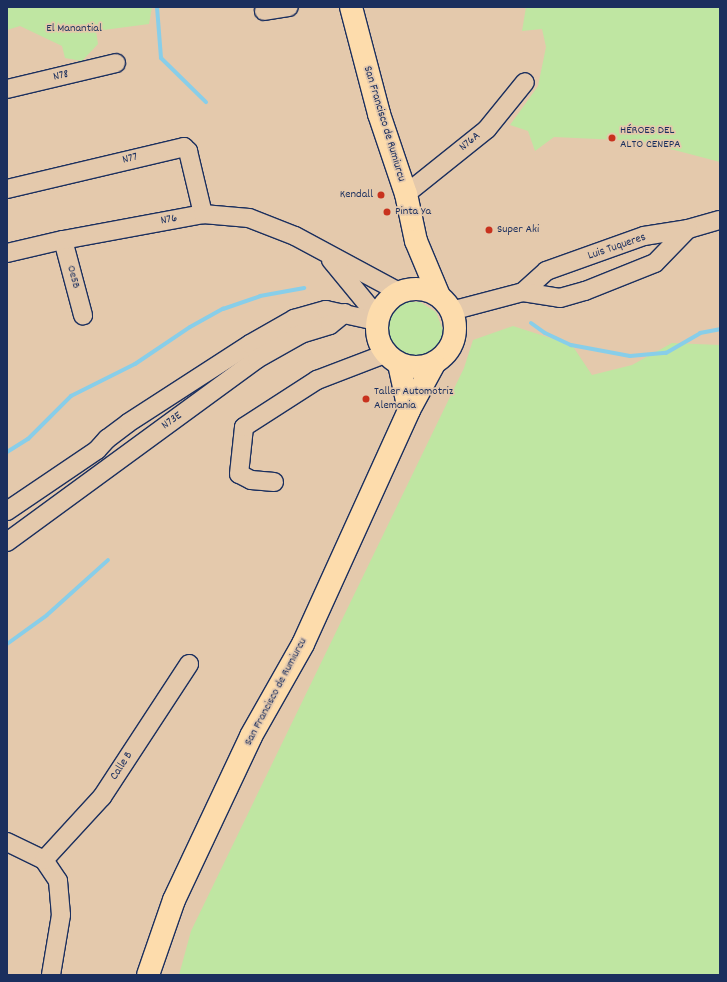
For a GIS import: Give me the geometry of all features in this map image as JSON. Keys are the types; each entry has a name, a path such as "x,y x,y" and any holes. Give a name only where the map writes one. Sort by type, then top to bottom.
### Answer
{"main road":[{"name":"San Francisco de Rumiurcu","path":"350,7 379,114 406,194 416,241 445,304"},
{"name":"San Francisco de Rumiurcu","path":"401,291 413,264 416,241"},
{"path":"392,359 417,368 434,364 444,357 455,335 455,323 445,304 428,290 415,288 401,291 386,301 377,318 377,338 392,359 409,410"},
{"name":"San Francisco de Rumiurcu","path":"148,975 174,900 251,736 303,644 409,410 434,364"}],"street":[{"path":"264,11 289,7"},
{"name":"N78","path":"7,89 116,63"},
{"name":"N76A","path":"406,194 487,129 525,82"},
{"name":"N77","path":"7,189 184,147 188,151 203,214"},
{"name":"N76","path":"7,253 63,240 203,214 249,218 274,225 325,253 401,291"},
{"name":"Luis Tuqueres","path":"523,292 546,271 644,236 688,229 720,220"},
{"path":"445,304 523,292 560,298 585,291 655,263 688,229"},
{"name":"Oe5B","path":"63,240 84,315"},
{"name":"N76","path":"325,253 377,318"},
{"name":"N73E","path":"7,542 31,522 110,469 120,458 143,442 254,352 309,313 326,310 377,318"},
{"name":"N73E","path":"7,511 97,450 107,438 128,423 254,352"},
{"path":"274,482 251,480 240,474 244,427 317,380 392,359"},
{"path":"128,423 143,442"},
{"path":"107,438 120,458"},
{"name":"Calle B","path":"44,860 102,797 189,664"},
{"path":"7,842 44,860 58,881 61,915 51,975"}],"green space":[{"name":"El Manantial","path":"7,7 152,7 149,24 96,31 98,44 82,61 65,58 62,46 20,26 7,30"},
{"path":"526,7 720,7 720,162 640,141 554,137 535,151 528,131 510,125 538,86 546,47 542,29 522,31"},
{"path":"406,302 420,302 436,312 443,330 438,350 429,357 418,361 404,360 397,354 389,339 389,320 393,311"},
{"path":"513,326 572,345 592,375 632,365 672,343 720,345 720,975 179,975 191,931 464,368 473,340"}],"waterway":[{"path":"157,7 161,58 206,102"},
{"path":"7,452 28,439 71,396 135,364 190,327 223,309 260,296 304,288"},
{"path":"531,323 545,333 571,345 630,356 666,353 700,333 720,329"},
{"path":"7,644 47,615 108,560"}],"place":[{"name":"HÉROES DEL ALTO CENEPA","path":"612,138"},
{"name":"Kendall","path":"381,195"},
{"name":"Pinta Ya","path":"387,212"},
{"name":"Super Aki","path":"489,230"},
{"name":"Taller Automotriz Alemania","path":"366,399"}]}
